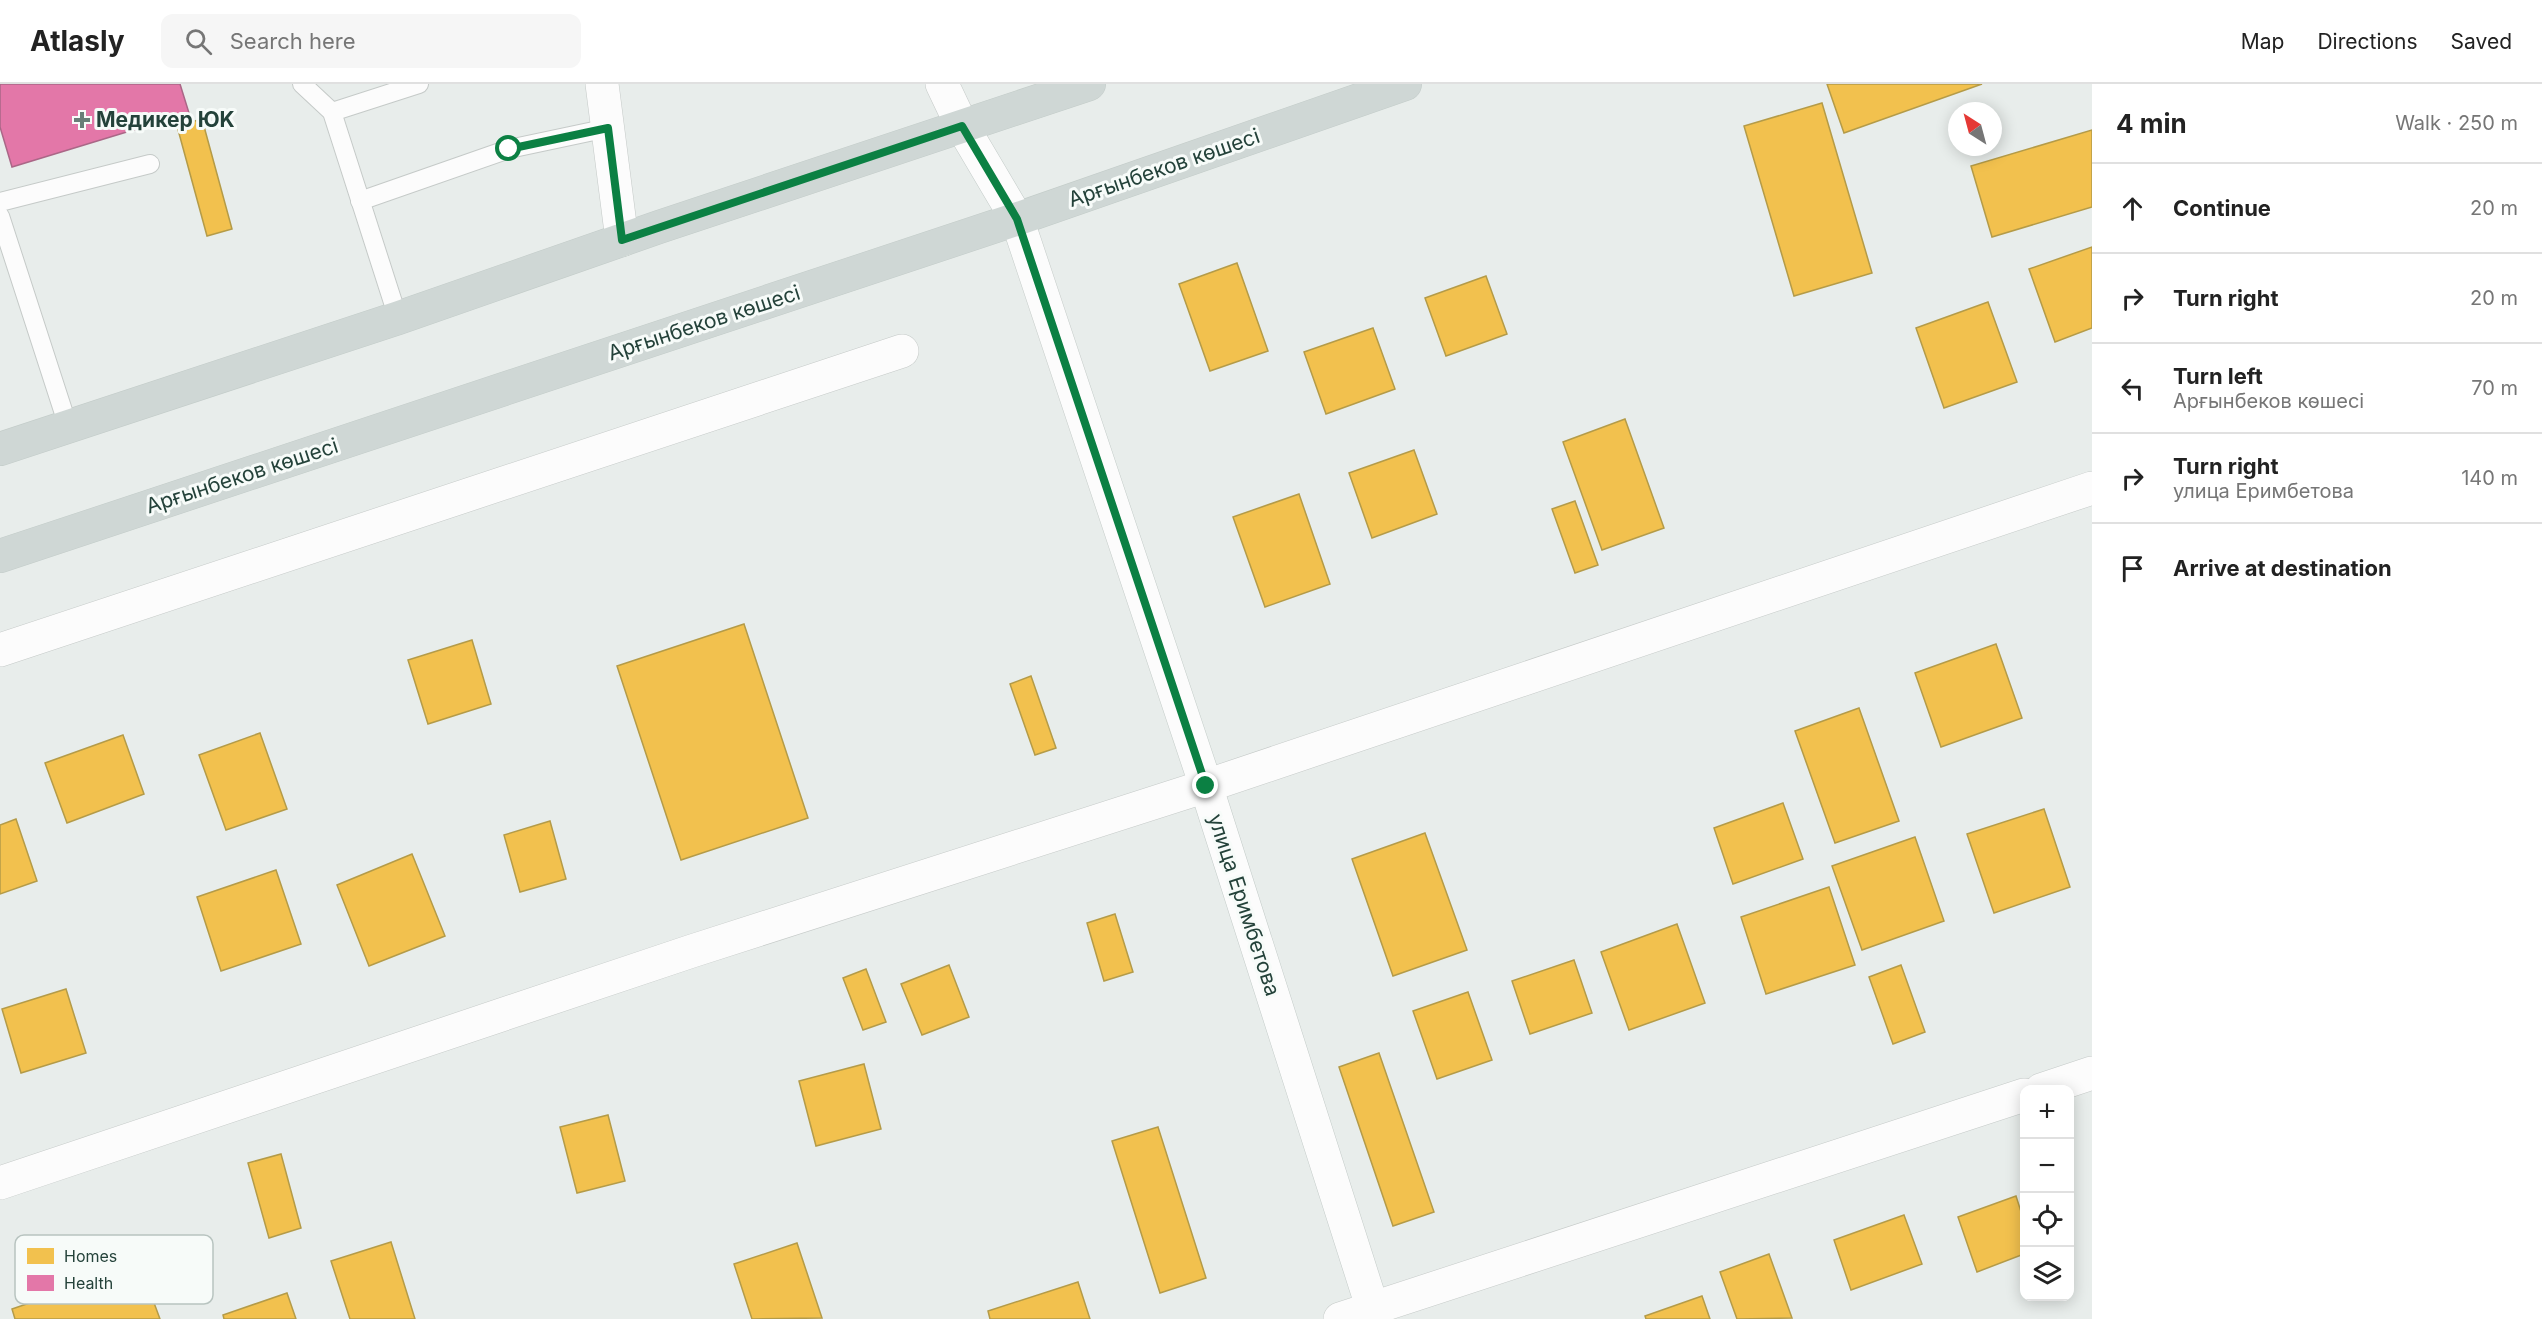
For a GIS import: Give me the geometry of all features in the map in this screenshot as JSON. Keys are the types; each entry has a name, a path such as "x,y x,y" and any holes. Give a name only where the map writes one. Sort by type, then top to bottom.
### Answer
{"main road":[{"path":"0,449 398,318 622,240 1089,84"},
{"name":"Арғынбеков көшесі","path":"0,556 1017,219 1405,84"}],"street":[{"path":"602,84 622,240"},
{"name":"улица Еримбетова","path":"942,84 962,126 1017,219 1206,786 1375,1314"},
{"path":"0,650 902,351"},
{"path":"0,1183 692,951 1206,786 2092,488"},
{"path":"2054,1085 2092,1073"},
{"path":"1340,1319 1375,1314 2020,1097"}],"lane":[{"path":"302,84 332,112 398,318"},
{"path":"332,112 418,84"},
{"path":"360,201 509,149 608,128"},
{"path":"0,202 150,164"},
{"path":"0,216 68,426"}],"building: Homes":[{"path":"1827,84 1982,84 1844,133"},
{"path":"1822,103 1872,273 1794,296 1744,126"},
{"path":"202,119 232,229 207,236 177,126"},
{"path":"2092,130 2092,207 1992,237 1971,166"},
{"path":"2092,247 2092,328 2055,342 2029,269"},
{"path":"1237,263 1268,351 1210,371 1179,284"},
{"path":"1486,276 1507,334 1446,356 1425,298"},
{"path":"1988,302 2017,382 1944,408 1916,328"},
{"path":"1373,328 1395,389 1326,414 1304,352"},
{"path":"1625,419 1664,528 1602,550 1563,442"},
{"path":"1414,450 1437,514 1372,538 1349,473"},
{"path":"1299,494 1330,584 1265,607 1233,517"},
{"path":"1575,501 1598,565 1575,573 1552,509"},
{"path":"744,624 808,818 681,860 617,666"},
{"path":"472,640 491,704 428,724 408,660"},
{"path":"1996,644 2022,718 1941,747 1915,673"},
{"path":"1031,676 1056,748 1035,755 1010,684"},
{"path":"1859,708 1899,821 1835,843 1795,731"},
{"path":"260,733 287,809 226,830 199,755"},
{"path":"123,735 144,794 67,823 45,763"},
{"path":"1783,803 1803,859 1733,884 1714,828"},
{"path":"2044,809 2070,887 1994,913 1967,834"},
{"path":"16,819 37,881 0,894 0,825"},
{"path":"550,821 566,879 520,892 504,835"},
{"path":"1425,833 1467,950 1393,976 1352,859"},
{"path":"1915,837 1944,921 1862,950 1832,866"},
{"path":"412,854 445,936 369,966 337,885"},
{"path":"276,870 301,944 221,971 197,897"},
{"path":"1829,887 1855,965 1766,994 1741,917"},
{"path":"1115,914 1133,972 1104,981 1087,923"},
{"path":"1677,924 1705,1003 1629,1030 1601,952"},
{"path":"1574,960 1592,1013 1530,1034 1512,981"},
{"path":"949,965 969,1017 922,1035 901,984"},
{"path":"1901,965 1925,1032 1893,1044 1869,977"},
{"path":"866,969 886,1022 863,1030 843,978"},
{"path":"66,989 86,1053 21,1073 2,1009"},
{"path":"1468,992 1492,1060 1437,1079 1413,1011"},
{"path":"1379,1053 1434,1212 1393,1226 1339,1067"},
{"path":"864,1064 881,1129 816,1146 799,1081"},
{"path":"608,1115 625,1181 577,1193 560,1127"},
{"path":"1158,1127 1206,1278 1160,1293 1112,1141"},
{"path":"281,1154 301,1228 269,1238 248,1163"},
{"path":"2016,1196 2020,1208 2020,1256 1977,1272 1958,1217"},
{"path":"1904,1215 1922,1264 1851,1290 1834,1240"},
{"path":"391,1242 415,1319 350,1319 331,1261"},
{"path":"797,1243 822,1318 752,1319 734,1264"},
{"path":"1769,1254 1792,1318 1737,1319 1720,1272"},
{"path":"1078,1282 1090,1319 990,1319 988,1311"},
{"path":"287,1293 296,1319 224,1319 223,1315"},
{"path":"1702,1296 1710,1319 1646,1319 1645,1316"},
{"path":"27,1304 154,1304 160,1319 15,1319 12,1309"}],"building: Health":[{"name":"Медикер ЮK","path":"0,84 180,84 189,113 12,167 0,127"}],"place":[{"name":"Медикер ЮK","path":"82,120"}],"route":[{"path":"509,149 608,128 622,240 962,126 1017,219 1206,786"}]}
